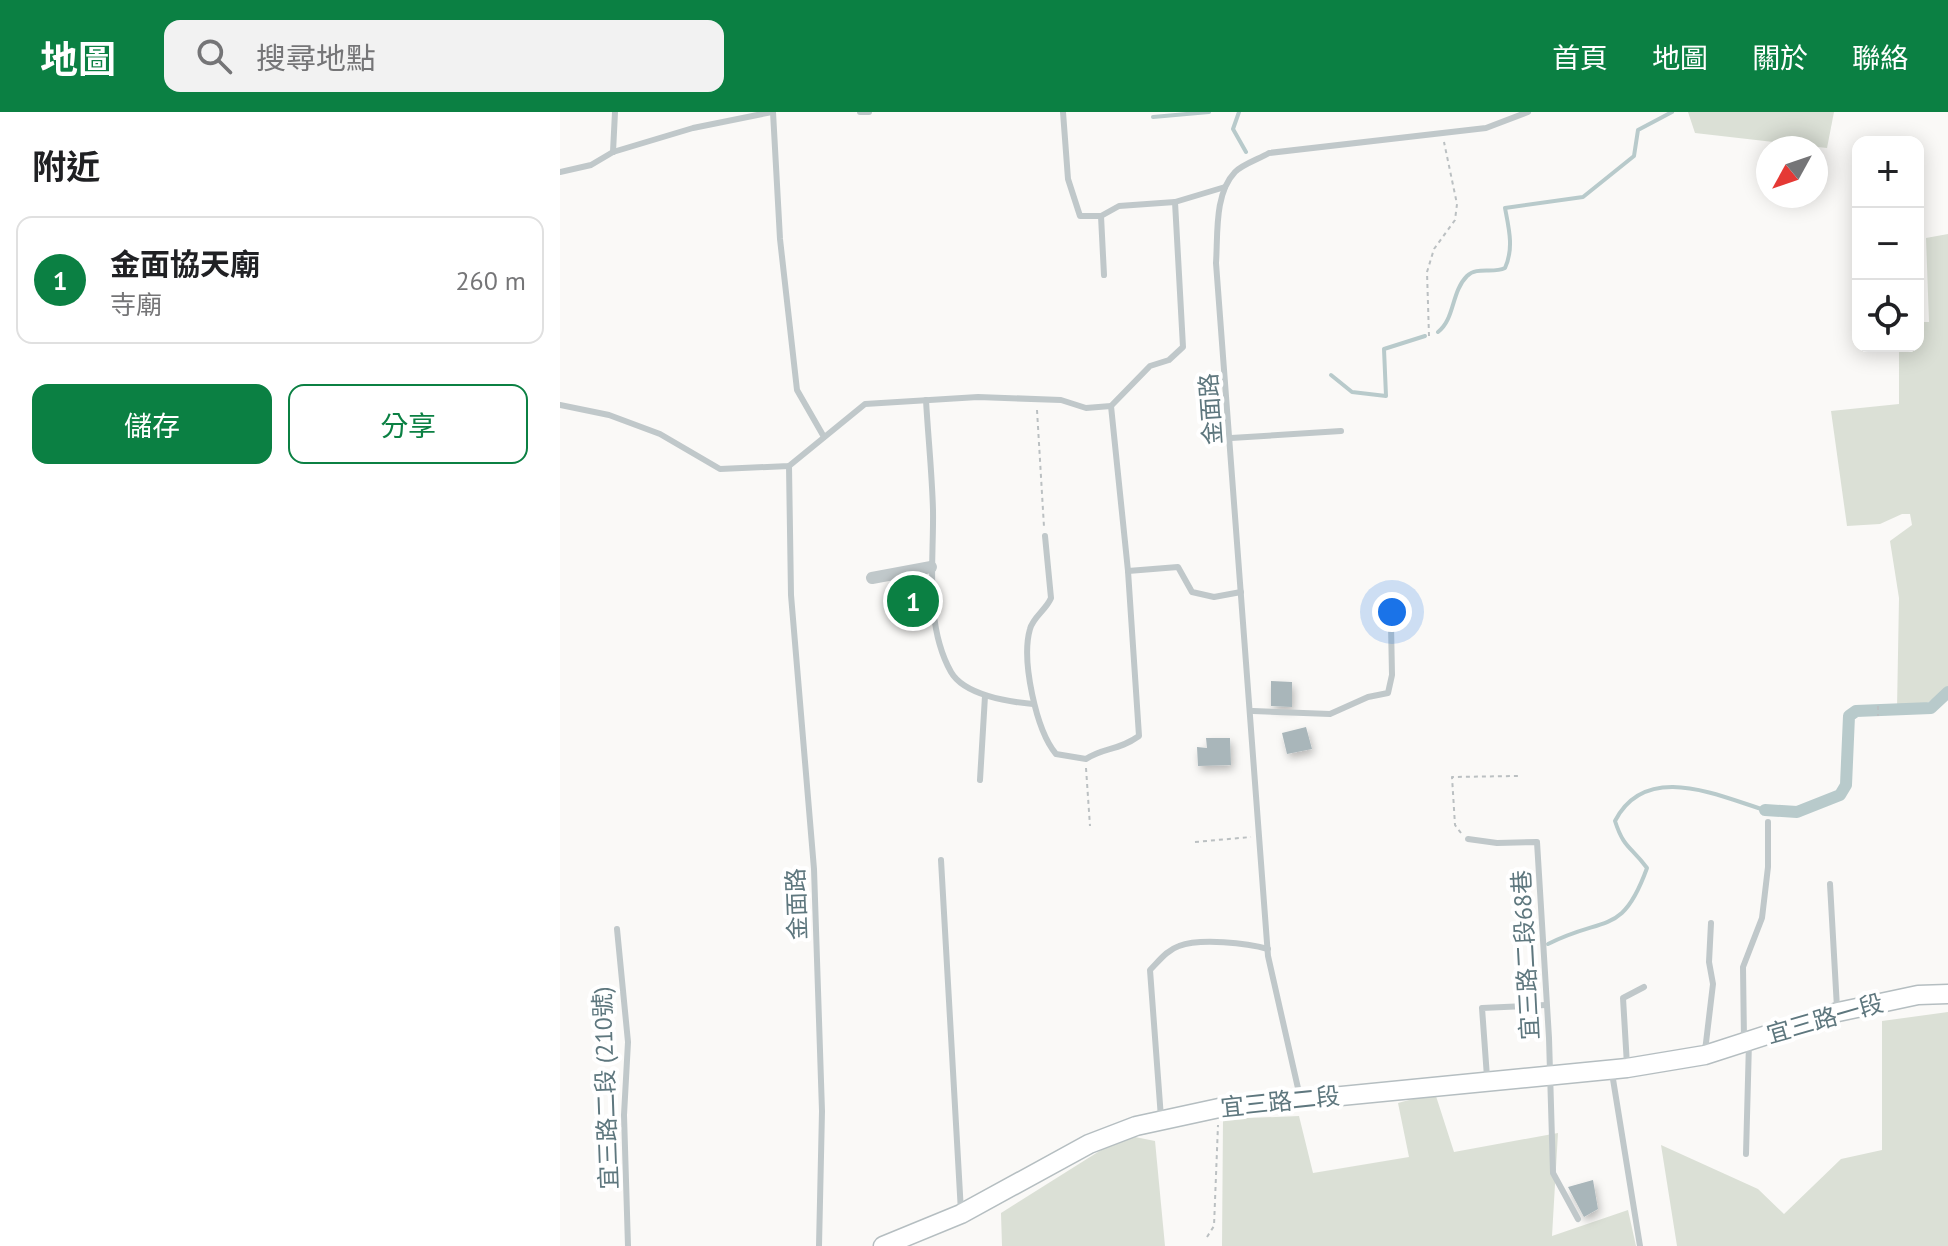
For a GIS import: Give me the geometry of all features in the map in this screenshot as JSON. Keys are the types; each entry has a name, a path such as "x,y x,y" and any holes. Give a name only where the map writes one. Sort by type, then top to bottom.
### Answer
{"street":[{"path":"872,578 931,567"},
{"name":"宜三路一段","path":"1705,1055 1838,1012 1918,995 1948,994"},
{"name":"宜三路二段","path":"883,1246 961,1214 1089,1144 1161,1120 1219,1108 1620,1069 1705,1055"}],"lane":[{"path":"613,152 615,112"},
{"path":"560,172 591,165 613,152 693,128 773,112 780,239 797,390 824,437"},
{"path":"860,112 869,112"},
{"path":"1063,112 1068,179 1080,216 1101,216 1119,206 1175,202 1225,187 1236,170 1269,153 1486,128 1528,112"},
{"name":"金面路","path":"1225,187 1219,211 1216,263 1253,711 1268,949 1301,1100"},
{"path":"560,405 609,415 660,434 720,469 789,466 865,404 978,397 1061,400 1086,408 1111,406 1150,366 1169,360 1183,347 1175,202"},
{"path":"1101,216 1104,275"},
{"path":"926,400 933,511 931,567 937,625 951,672 985,696 1033,704"},
{"path":"1045,536 1051,598 1030,628 1033,704 1047,743 1056,754 1086,759 1096,752 1121,748 1139,736 1128,571 1111,406"},
{"path":"1231,438 1341,431"},
{"name":"金面路","path":"789,466 791,595 814,869 822,1111 819,1246"},
{"path":"1128,571 1178,567 1192,592 1214,597 1241,592"},
{"path":"1253,711 1330,714 1368,697 1388,693 1392,675 1391,625"},
{"path":"980,780 985,696"},
{"path":"1746,1154 1747,1042 1743,967 1762,918 1769,855 1768,822"},
{"name":"宜三路二段68巷","path":"1468,839 1537,842 1553,1173 1578,1219"},
{"path":"941,860 961,1214"},
{"path":"1830,884 1838,1012"},
{"path":"1705,1055 1713,984 1711,923"},
{"name":"宜三路二段 (210號)","path":"617,929 628,1042 624,1115 628,1246"},
{"path":"1161,1120 1150,970 1181,944 1246,943 1268,949"},
{"path":"1640,1246 1620,1069 1623,998 1644,987"},
{"path":"1487,1081 1482,1008 1546,1005"}],"path":[{"path":"1429,336 1427,272 1434,249 1455,220 1457,204 1442,133"},
{"path":"1036,401 1045,536"},
{"path":"1878,706 1878,716"},
{"path":"1086,759 1090,826"},
{"path":"1468,839 1455,825 1452,777 1518,776"},
{"path":"1195,842 1260,837"},
{"path":"1207,1237 1214,1226 1214,1165 1219,1108"}],"shaded area":[{"path":"1688,112 1834,112 1828,143 1828,136 1756,136 1756,140 1695,133"},
{"path":"1948,234 1948,689 1924,705 1897,709 1899,598 1890,541 1912,525 1910,514 1902,514 1880,524 1847,526 1831,411 1899,404 1899,352 1924,352 1924,322 1929,322 1926,238"},
{"path":"1948,1012 1948,1246 1677,1246 1661,1145 1758,1189 1784,1214 1841,1159 1882,1150 1882,1021"},
{"path":"1435,1093 1454,1152 1558,1133 1552,1236 1628,1210 1636,1246 1222,1246 1223,1119 1299,1116 1313,1173 1409,1157 1398,1103"},
{"path":"1125,1135 1155,1141 1165,1246 1002,1246 1001,1213"}],"building":[{"path":"925,583 927,608 900,612 897,587"},
{"path":"1271,681 1292,682 1292,707 1271,706"},
{"path":"1306,727 1312,749 1287,754 1282,733"},
{"path":"1206,738 1230,738 1231,765 1198,766 1197,747 1207,748"},
{"path":"1593,1180 1598,1209 1584,1217 1568,1187"}],"waterway":[{"path":"1153,117 1209,112"},
{"path":"1239,112 1233,129 1246,152"},
{"path":"1438,332 1447,320 1458,290 1467,276 1475,271 1505,268 1510,246 1505,208 1583,197 1634,156 1638,130 1672,112"},
{"path":"1331,375 1352,392 1386,396 1384,349 1425,336"},
{"path":"1765,810 1797,812 1840,795 1846,785 1849,716 1856,711 1931,708 1948,692"},
{"path":"1548,944 1610,921 1629,905 1647,868 1625,842 1615,821 1628,803 1645,792 1664,787 1684,788 1765,810"}],"place":[{"name":"金面協天廟","path":"913,601"}]}
